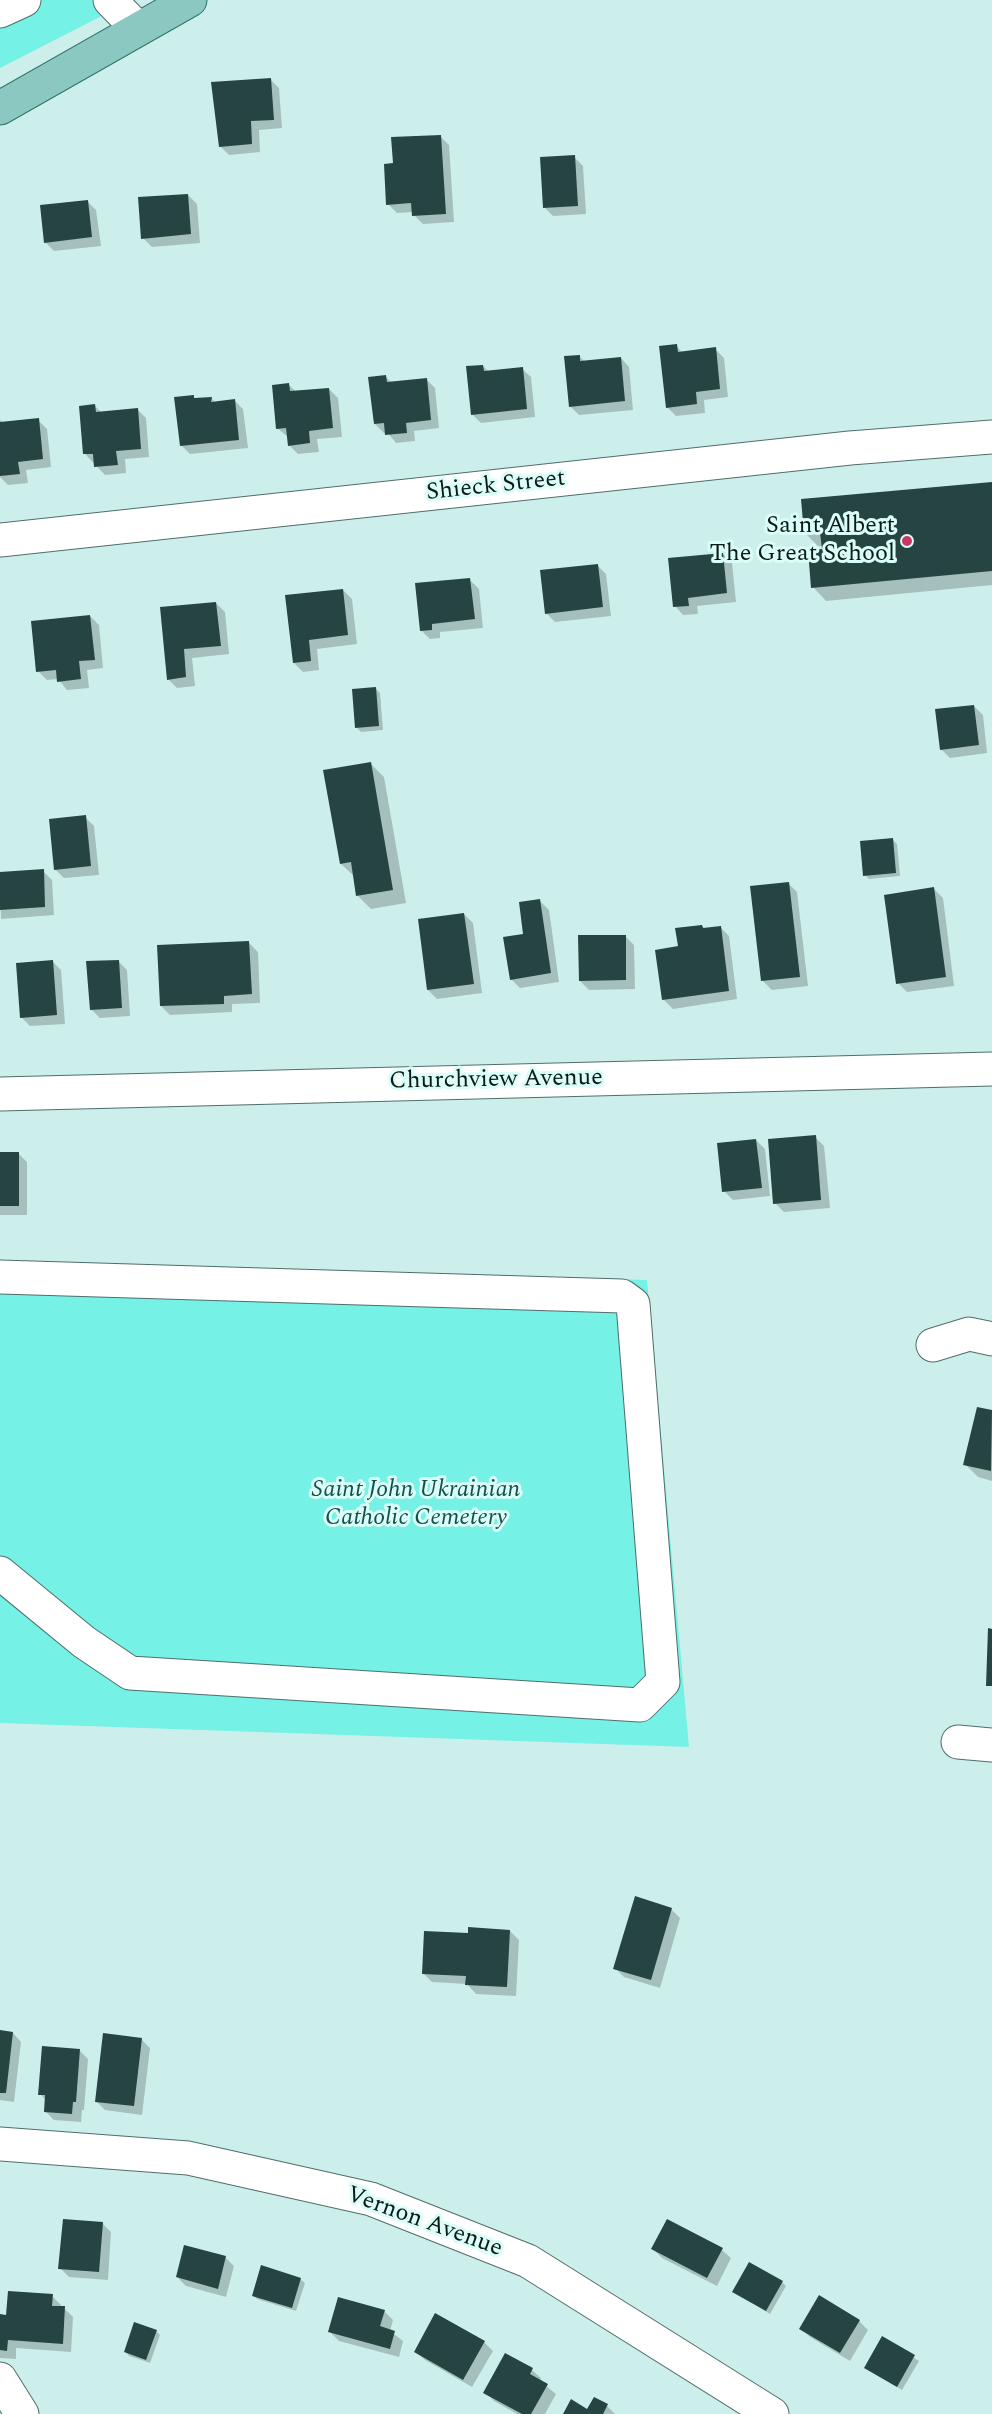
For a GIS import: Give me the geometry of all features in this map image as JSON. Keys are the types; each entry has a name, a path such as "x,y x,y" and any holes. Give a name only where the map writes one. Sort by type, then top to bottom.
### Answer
{"main road":[{"path":"0,108 190,0"}],"street":[{"path":"0,11 24,0"},
{"path":"110,0 138,29"},
{"name":"Shieck Street","path":"0,540 850,448 992,437"},
{"name":"Churchview Avenue","path":"0,1094 992,1069"},
{"path":"0,1277 621,1296 633,1304 663,1682 640,1705 130,1673 84,1641 0,1573"},
{"path":"933,1345 969,1334 992,1339"},
{"path":"958,1742 992,1745"},
{"name":"Vernon Avenue","path":"0,2144 188,2158 371,2199 528,2261 772,2414"},
{"path":"0,2379 22,2414"}],"green space":[{"path":"0,0 133,0 0,68"},
{"name":"Saint John Ukrainian Catholic Cemetery","path":"0,1261 647,1280 689,1747 0,1723"}],"building":[{"path":"271,78 274,120 251,121 252,144 219,147 211,82"},
{"path":"441,135 446,214 412,216 411,203 386,205 384,164 393,163 391,137"},
{"path":"575,155 578,206 543,208 540,157"},
{"path":"188,194 191,234 141,239 138,197"},
{"path":"88,200 92,237 44,243 40,205"},
{"path":"677,344 678,352 716,347 720,389 696,392 697,404 666,408 659,346"},
{"path":"580,355 580,361 621,357 625,401 569,407 564,356"},
{"path":"483,365 484,371 523,367 527,409 471,415 466,366"},
{"path":"386,375 387,382 427,378 431,420 406,423 407,433 385,435 384,423 374,424 368,377"},
{"path":"289,383 290,391 329,388 333,428 309,431 310,443 288,446 286,428 276,429 272,385"},
{"path":"194,395 194,398 212,397 211,402 235,399 239,440 180,446 174,397"},
{"path":"95,404 96,412 138,408 141,449 116,451 118,465 94,467 93,454 83,454 79,406"},
{"path":"39,418 43,459 18,462 20,474 0,476 0,422"},
{"name":"Saint Albert The Great School","path":"992,482 992,571 811,588 808,550 822,549 820,533 804,534 801,499"},
{"path":"723,553 727,593 688,598 689,606 673,607 668,558"},
{"path":"598,564 603,607 545,614 540,570"},
{"path":"470,578 475,619 432,624 432,630 420,631 415,583"},
{"path":"343,589 348,635 309,640 311,661 293,663 285,595"},
{"path":"216,602 221,646 184,649 186,677 167,680 160,607"},
{"path":"90,615 95,660 79,661 81,679 57,682 56,670 36,672 31,621"},
{"path":"376,687 379,726 355,728 352,689"},
{"path":"974,705 979,745 940,750 935,709"},
{"path":"371,762 393,890 356,896 351,862 340,864 323,770"},
{"path":"86,815 91,866 54,870 49,819"},
{"path":"893,838 896,873 863,876 860,841"},
{"path":"44,869 45,907 0,910 0,872"},
{"path":"789,882 800,977 761,981 750,886"},
{"path":"934,887 946,977 896,984 884,895"},
{"path":"540,899 551,973 510,980 503,937 523,934 519,902"},
{"path":"464,913 474,984 427,990 418,919"},
{"path":"702,925 703,928 721,926 729,991 662,1000 655,950 678,946 675,928"},
{"path":"578,935 626,935 626,980 579,981"},
{"path":"249,941 252,994 224,996 224,1004 160,1006 157,945"},
{"path":"53,960 57,1015 20,1018 16,963"},
{"path":"119,960 122,1008 90,1010 86,961"},
{"path":"816,1135 821,1200 773,1204 768,1139"},
{"path":"756,1139 762,1188 722,1192 717,1143"},
{"path":"0,1152 19,1152 19,1206 0,1206"},
{"path":"977,1407 992,1410 991,1471 963,1465"},
{"path":"988,1628 992,1629 992,1686 986,1686"},
{"path":"635,1896 672,1908 651,1980 613,1969"},
{"path":"468,1927 510,1930 507,1987 465,1985 466,1976 422,1974 424,1931 468,1933"},
{"path":"0,2030 13,2032 6,2093 0,2093"},
{"path":"103,2033 142,2038 134,2106 95,2102"},
{"path":"42,2046 80,2049 76,2102 73,2102 72,2114 44,2112 45,2095 38,2095"},
{"path":"63,2219 103,2222 99,2272 58,2269"},
{"path":"667,2219 723,2248 707,2278 651,2249"},
{"path":"184,2245 226,2256 218,2289 176,2277"},
{"path":"749,2262 783,2281 766,2311 732,2292"},
{"path":"261,2265 301,2278 292,2308 252,2296"},
{"path":"8,2291 53,2294 52,2306 65,2306 63,2344 8,2340 7,2351 0,2350 0,2314 6,2315"},
{"path":"819,2295 860,2320 840,2353 799,2329"},
{"path":"338,2297 385,2310 380,2326 395,2331 390,2349 328,2332"},
{"path":"435,2313 485,2341 463,2380 414,2352"},
{"path":"134,2322 157,2330 146,2360 124,2352"},
{"path":"882,2336 915,2355 897,2387 864,2368"},
{"path":"505,2353 533,2368 530,2374 548,2384 531,2414 522,2414 483,2393"},
{"path":"594,2397 608,2404 603,2414 563,2414 571,2399 587,2409"}],"place":[{"name":"Saint Albert The Great School","path":"907,541"}]}
